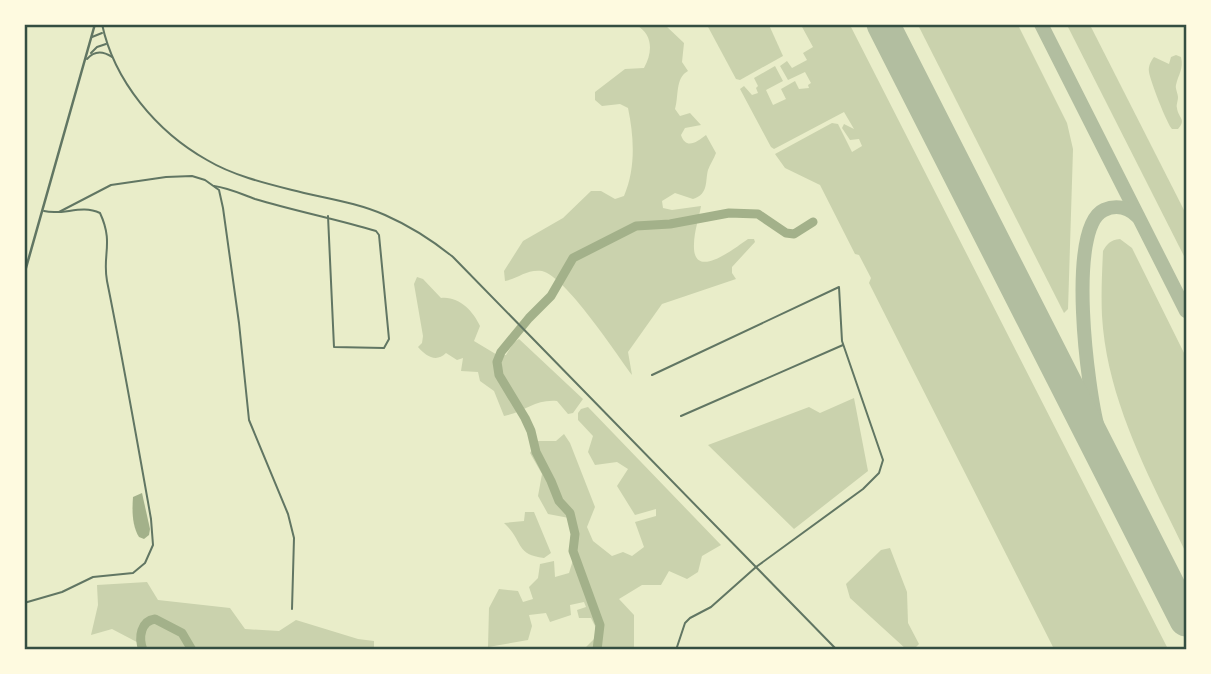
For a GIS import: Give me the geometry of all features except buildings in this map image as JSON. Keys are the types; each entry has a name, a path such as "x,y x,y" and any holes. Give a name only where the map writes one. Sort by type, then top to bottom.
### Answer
{"street":[{"path":"24,275 95,24"},
{"path":"102,24 112,57 136,98 169,132 208,161 290,190 384,215 417,231 453,257 837,649"},
{"path":"92,37 103,32"},
{"path":"84,63 93,49 107,44"},
{"path":"90,55 102,52 112,57"},
{"path":"59,212 111,185 166,177 192,176 205,180 219,190 239,323 248,420 277,494 288,514 294,538 292,609"},
{"path":"213,186 328,216 376,231 379,235 388,339 384,348 334,348 328,216"},
{"path":"24,603 62,592 93,577 133,573 145,563 153,545 152,519 115,313 106,278 106,226 100,213 90,208 59,212 41,210"},
{"path":"652,375 839,287 844,344 883,460 879,473 863,488 756,567 711,607 685,623 676,649"},
{"path":"681,416 844,344"}],"shaded area":[{"path":"636,25 665,25 684,43 682,62 688,71 679,83 675,109 680,116 690,113 701,125 685,128 681,135 683,140 689,143 706,135 716,153 702,194 693,199 675,193 662,201 663,208 672,210 701,206 694,244 695,255 700,261 716,259 748,239 754,239 755,242 732,267 736,279 662,304 628,352 632,375 590,317 552,276 542,271 527,272 505,281 504,271 523,241 563,218 591,191 601,191 615,199 624,196 631,175 633,152 628,108 620,104 602,106 595,100 595,92 625,69 644,68 650,44 646,33"},
{"path":"707,25 769,25 783,56 740,80 736,79"},
{"path":"801,25 850,25 1168,649 1054,649 869,283 871,278 859,255 855,254 820,185 785,168 775,154 832,123 838,124 852,152 862,146 859,139 850,140 842,128 844,124 854,129 844,112 774,149 740,89 744,86 752,95 758,93 754,78 775,66 783,81 766,90 773,105 786,99 781,89 795,81 799,89 809,88 811,83 805,72 788,80 780,66 787,61 792,68 807,60 803,53 813,47"},
{"path":"918,25 1018,25 1067,123 1073,149 1068,309 1064,313"},
{"path":"1067,25 1090,25 1186,214 1186,260"},
{"path":"1154,57 1169,64 1171,57 1181,57 1182,61 1176,86 1177,107 1182,123 1178,129 1172,129 1159,102 1149,70"},
{"path":"1120,239 1132,248 1186,357 1186,553 1132,438 1112,378 1102,308 1103,251 1109,243"},
{"path":"417,277 423,279 441,298 454,299 469,310 480,326 474,341 499,356 506,355 519,339 583,399 573,413 568,414 557,401 549,401 504,416 494,391 480,381 478,372 461,371 463,358 457,360 446,353 435,358 424,353 418,347 423,336 414,284"},
{"path":"854,398 868,471 794,529 708,445 809,407 820,413"},
{"path":"588,407 721,545 702,556 698,572 687,579 669,571 661,585 642,585 619,599 634,615 634,649 543,649 585,648 595,638 595,626 591,618 579,618 577,610 586,607 584,602 570,605 571,615 550,622 546,613 529,615 532,626 528,640 488,647 489,608 499,589 518,591 523,602 533,599 529,587 538,578 540,564 554,561 555,577 569,573 577,547 569,518 548,514 538,496 542,474 530,453 537,441 556,441 564,434 570,443 595,507 587,527 593,541 612,556 623,552 632,556 644,547 635,522 656,516 656,509 635,515 617,486 628,469 617,462 595,465 588,452 593,436 578,420 581,409"},
{"path":"142,493 150,529 149,535 144,539 137,533 133,512 133,497"},
{"path":"525,512 534,512 551,553 544,558 523,550 504,523 524,521"},
{"path":"890,548 907,592 908,623 919,644 914,649 906,649 850,598 846,584 881,550"},
{"path":"147,582 158,600 230,608 245,629 279,631 296,620 358,639 374,641 374,649 152,650 112,629 91,635 98,605 97,585"}],"waterway":[{"path":"597,650 600,625 573,551 575,534 570,513 559,501 536,452 525,418 499,375 497,362 501,352 551,296 573,258 636,226 670,224 729,213 758,214 786,233 794,234 813,222"},
{"path":"143,650 142,630 150,620 155,619 182,633 192,650"}],"taxiway":[{"path":"1041,24 1186,311"},
{"path":"1122,493 1103,444 1094,409 1085,348 1083,277 1086,246 1092,223 1104,210 1114,207 1131,211 1138,217"}],"runway":[{"path":"883,24 1186,620"}]}
